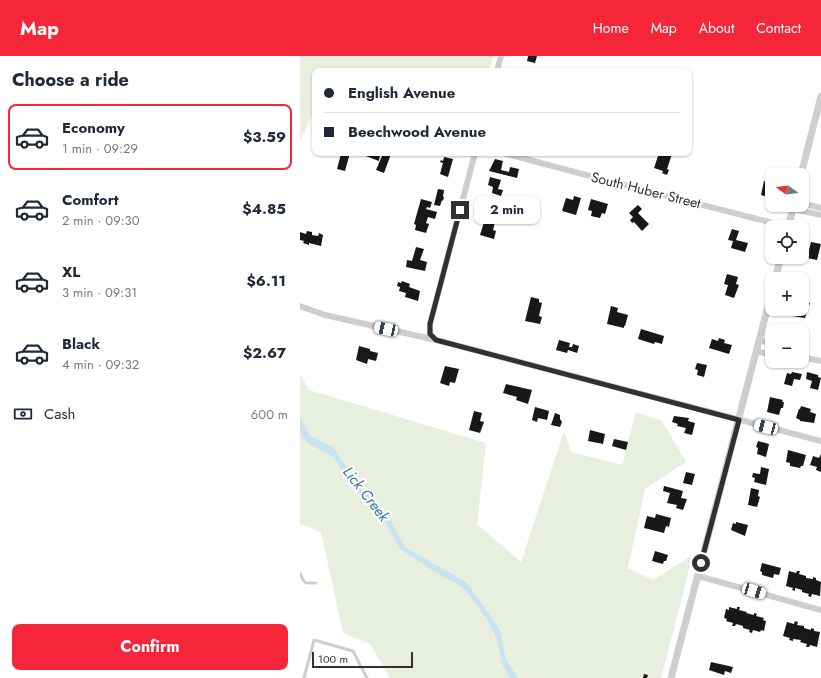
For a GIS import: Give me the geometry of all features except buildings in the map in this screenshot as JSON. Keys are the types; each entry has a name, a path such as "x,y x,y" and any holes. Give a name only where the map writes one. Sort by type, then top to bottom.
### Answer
{"street":[{"path":"498,68 501,56"},
{"path":"803,168 821,96"},
{"path":"436,340 430,334 430,324 475,156"},
{"name":"South Huber Street","path":"515,156 597,179 765,221"},
{"path":"809,205 821,208"},
{"path":"809,212 821,215"},
{"path":"300,306 325,315 436,340 821,441"},
{"path":"671,678 765,316"},
{"path":"759,340 765,342"},
{"path":"756,351 765,353"},
{"path":"809,358 821,361"},
{"path":"698,576 821,610"}],"lane":[{"path":"300,573 306,583 316,583"},
{"path":"304,678 314,640 353,650 366,678"}],"green space":[{"path":"300,56 493,56 490,68 312,68 312,115 300,141"},
{"path":"300,374 309,390 486,443 477,524 521,562 564,431 571,452 622,465 636,412 662,421 686,462 645,489 628,568 653,580 693,555 661,678 390,678 370,644 343,633 321,532 300,524"}],"water":[{"name":"Lick Creek","path":"300,417 310,436 333,447 360,487 387,514 405,547 466,582 500,631 506,660 518,678 510,678 501,662 499,646 488,621 467,592 459,585 438,574 399,548 382,516 355,489 333,457 306,442 300,432"}],"route":[{"path":"460,210 430,324 430,334 436,340 739,420 701,563"}]}
